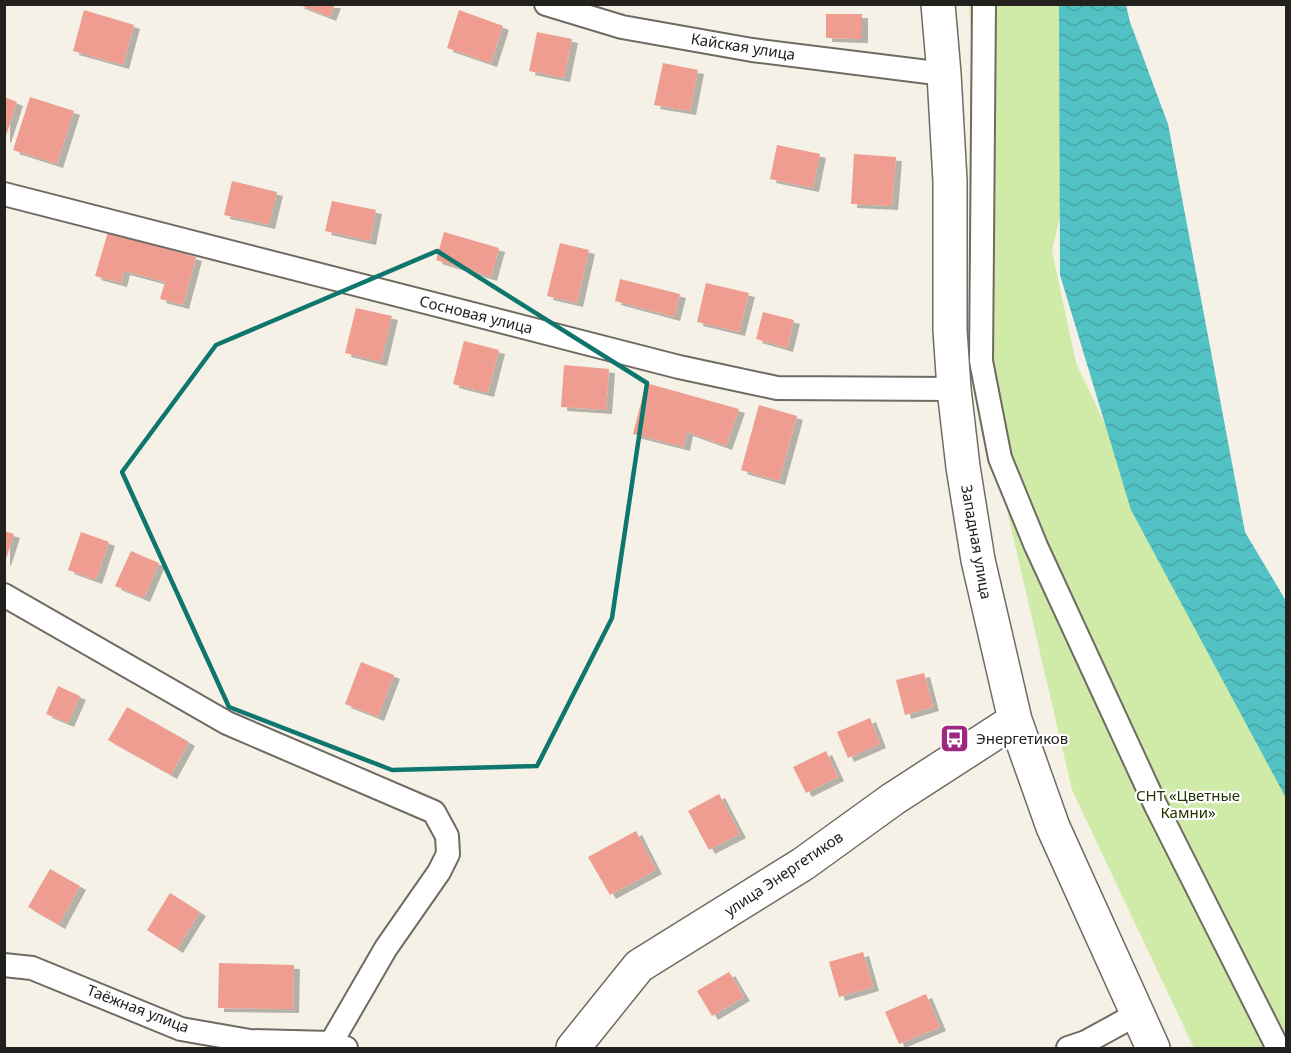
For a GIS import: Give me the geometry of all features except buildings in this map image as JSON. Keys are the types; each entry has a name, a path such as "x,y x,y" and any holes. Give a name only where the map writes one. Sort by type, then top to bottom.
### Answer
{"main road":[{"name":"Западная улица","path":"938,4 950,181 950,330 954,389 963,467 978,560 1015,720 1053,827 1153,1048"},
{"name":"улица Энергетиков","path":"573,1048 639,966 803,864 893,799 1015,720"}],"street":[{"name":"Кайская улица","path":"546,4 622,27 752,50 944,74"},
{"path":"984,4 981,361 1000,458 1035,546 1156,806 1278,1048"},
{"name":"Сосновая улица","path":"4,194 667,364 766,385 954,389"},
{"path":"4,595 227,723 434,812 447,836 448,854 439,872 386,948 338,1046"},
{"name":"Таёжная улица","path":"4,965 32,968 181,1029 250,1041 338,1046"},
{"path":"1068,1048 1086,1042 1137,1014"}],"highlighted area":[{"path":"437,251 647,383 612,618 537,766 392,770 229,707 122,472 216,345"}],"green space":[{"name":"СНТ «Цветные Камни»","path":"969,5 1084,5 1066,188 1052,251 1076,363 1212,648 1286,778 1286,1048 1194,1048 1072,790 982,403 977,115"}],"water":[{"path":"1059,5 1126,5 1130,22 1168,124 1245,532 1286,601 1286,798 1131,510 1060,275"}],"place":[{"name":"Энергетиков","path":"955,739"}]}
